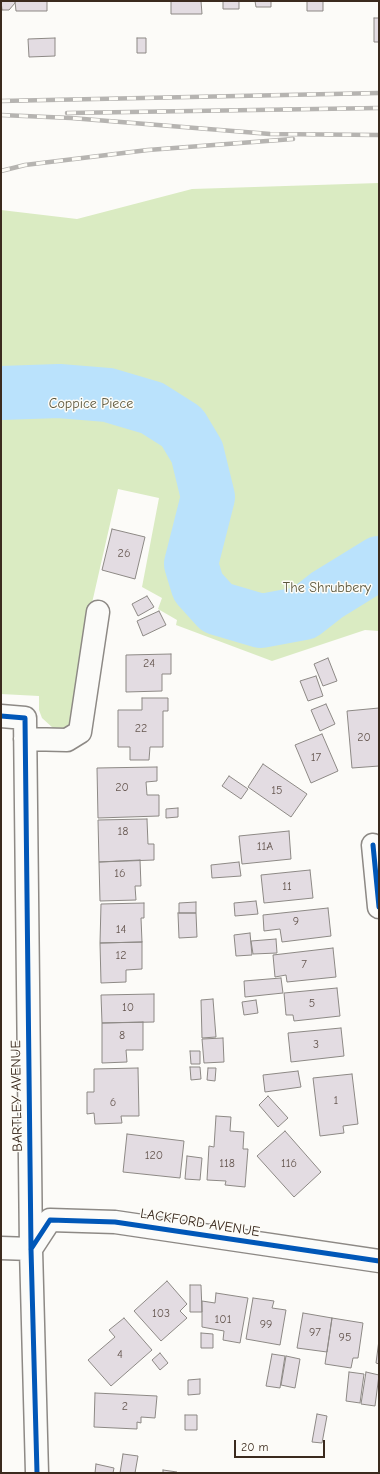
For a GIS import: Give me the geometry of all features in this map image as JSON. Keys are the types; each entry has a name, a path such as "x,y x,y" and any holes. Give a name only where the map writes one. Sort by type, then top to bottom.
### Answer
{"street":[{"path":"1,716 25,729 66,740 80,732 98,612"},
{"name":"BARTLEY AVENUE","path":"25,729 31,1249 37,1473"},
{"path":"373,845 379,907"},
{"name":"LACKFORD AVENUE","path":"31,1249 50,1220 115,1222 379,1261"},
{"path":"1,1248 31,1249"}],"green space":[{"path":"379,183 379,631 365,630 272,661 176,625 177,620 158,609 162,598 142,587 159,498 118,489 92,603 73,721 67,727 60,730 53,728 42,718 39,710 39,696 1,694 1,210 77,219 192,189"}],"building":[{"path":"1,1 15,1 15,3 9,10 2,10"},
{"path":"15,1 47,1 47,11 16,11"},
{"path":"171,1 201,1 202,14 171,14"},
{"path":"223,1 239,1 239,9 223,9"},
{"path":"255,1 271,1 271,7 256,7"},
{"path":"307,1 323,1 323,11 307,11"},
{"path":"374,18 379,18 379,42 374,42"},
{"path":"55,38 55,56 29,57 28,39"},
{"path":"137,38 146,38 146,53 137,53"},
{"path":"112,529 145,537 135,579 102,570"},
{"path":"147,596 154,607 138,616 132,604"},
{"path":"159,611 166,625 143,636 137,621"},
{"path":"171,654 171,674 162,674 162,691 126,692 126,655"},
{"path":"328,658 337,681 323,686 314,664"},
{"path":"316,676 323,696 308,701 300,681"},
{"path":"142,698 168,698 168,711 163,711 163,747 150,747 149,760 130,760 130,747 118,747 118,710 142,710"},
{"path":"326,704 335,724 320,731 311,710"},
{"path":"379,708 379,766 352,768 347,711"},
{"path":"322,734 338,771 311,783 295,745"},
{"path":"263,764 307,794 291,817 248,787"},
{"path":"157,767 157,781 146,782 147,795 159,795 159,816 98,818 97,768"},
{"path":"229,776 248,789 241,799 222,786"},
{"path":"178,808 178,817 166,818 166,809"},
{"path":"147,819 148,844 154,844 154,860 99,862 98,820"},
{"path":"289,831 291,859 242,864 239,836"},
{"path":"140,860 141,886 135,886 136,900 100,901 99,862"},
{"path":"239,862 241,876 212,878 211,865"},
{"path":"310,870 313,898 264,903 261,875"},
{"path":"256,901 258,914 235,916 234,903"},
{"path":"196,902 196,913 179,913 179,903"},
{"path":"144,903 144,918 141,918 142,942 100,943 101,904"},
{"path":"328,908 331,936 282,942 280,929 264,931 263,915"},
{"path":"178,913 196,913 197,937 179,938"},
{"path":"250,933 252,955 236,956 234,935"},
{"path":"276,939 277,953 253,954 251,941"},
{"path":"142,942 142,969 126,970 126,982 101,983 100,943"},
{"path":"333,948 336,977 287,982 286,975 275,977 273,955"},
{"path":"281,978 283,993 245,997 244,981"},
{"path":"337,988 340,1016 294,1021 293,1015 286,1015 284,993"},
{"path":"154,994 154,1022 102,1023 101,995"},
{"path":"213,999 216,1037 202,1038 201,1000"},
{"path":"256,1000 258,1013 244,1015 242,1002"},
{"path":"143,1022 143,1050 126,1050 127,1062 102,1063 102,1023"},
{"path":"341,1028 344,1056 291,1062 288,1033"},
{"path":"223,1038 224,1062 204,1063 202,1039"},
{"path":"190,1051 200,1051 200,1064 191,1064"},
{"path":"190,1067 200,1067 201,1079 191,1080"},
{"path":"138,1068 139,1116 121,1116 122,1123 95,1124 94,1113 87,1114 87,1092 94,1092 94,1069"},
{"path":"208,1068 216,1068 215,1081 207,1080"},
{"path":"298,1071 301,1087 265,1092 263,1075"},
{"path":"352,1074 358,1124 343,1126 344,1133 320,1136 313,1078"},
{"path":"268,1096 288,1118 278,1127 259,1105"},
{"path":"216,1116 231,1117 230,1131 244,1132 243,1149 248,1149 245,1187 225,1185 226,1181 207,1180 209,1146 214,1147"},
{"path":"285,1131 321,1172 294,1197 257,1156"},
{"path":"127,1134 184,1141 180,1178 123,1172"},
{"path":"187,1156 202,1158 200,1180 185,1179"},
{"path":"167,1281 187,1304 180,1311 187,1318 161,1341 134,1311"},
{"path":"190,1285 201,1285 202,1312 190,1312"},
{"path":"216,1293 248,1298 240,1343 223,1340 224,1331 202,1327 202,1301 215,1303"},
{"path":"253,1298 274,1301 272,1308 286,1310 280,1345 246,1339"},
{"path":"303,1313 332,1318 327,1352 297,1348"},
{"path":"124,1318 152,1350 111,1386 88,1360 115,1337 109,1330"},
{"path":"332,1318 363,1323 358,1358 353,1358 351,1368 325,1364"},
{"path":"201,1333 213,1334 213,1348 201,1348"},
{"path":"379,1340 379,1364 376,1363"},
{"path":"160,1353 168,1363 160,1370 152,1360"},
{"path":"272,1354 285,1356 280,1388 266,1386"},
{"path":"286,1356 300,1359 295,1388 281,1385"},
{"path":"349,1372 364,1374 360,1403 346,1401"},
{"path":"366,1372 379,1375 375,1406 361,1404"},
{"path":"200,1379 200,1394 188,1395 188,1380"},
{"path":"95,1393 157,1396 155,1418 141,1417 141,1423 137,1422 137,1429 94,1427"},
{"path":"317,1414 327,1416 322,1443 312,1442"},
{"path":"185,1415 197,1415 197,1430 185,1430"},
{"path":"123,1454 138,1456 135,1473 120,1473"},
{"path":"96,1464 114,1468 113,1473 95,1473"},
{"path":"163,1470 177,1472 177,1473 163,1473"}],"waterway":[{"path":"1,393 59,391 108,395 152,408 182,427 197,452 208,497 191,564 198,587 217,608 261,621 304,613 327,595 379,563"}],"railway":[{"path":"1,101 379,93"},
{"path":"67,113 379,108"},
{"path":"1,115 71,118 270,134 379,135"},
{"path":"1,171 25,165 148,150 293,139"}],"cycle path":[{"path":"1,716 25,718 31,1249 37,1473"},
{"path":"373,845 379,907"},
{"path":"31,1249 50,1220 115,1222 379,1261"}],"park label":[{"name":"Coppice Piece","path":"91,404"},
{"name":"The Shrubbery","path":"327,588"}]}
